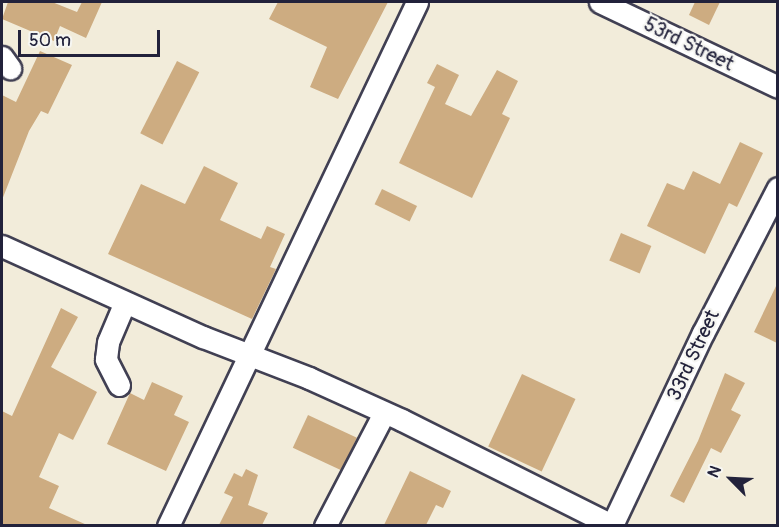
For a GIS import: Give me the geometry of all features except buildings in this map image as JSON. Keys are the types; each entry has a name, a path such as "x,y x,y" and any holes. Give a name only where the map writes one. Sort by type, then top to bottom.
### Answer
{"street":[{"path":"168,525 251,357 417,2"},
{"name":"53rd Street","path":"600,2 777,87"},
{"name":"33rd Street","path":"613,524 703,333 777,188"},
{"path":"2,246 251,357 309,378 613,524"},
{"path":"119,385 106,359 108,342 125,302"},
{"path":"325,525 384,413"}]}
